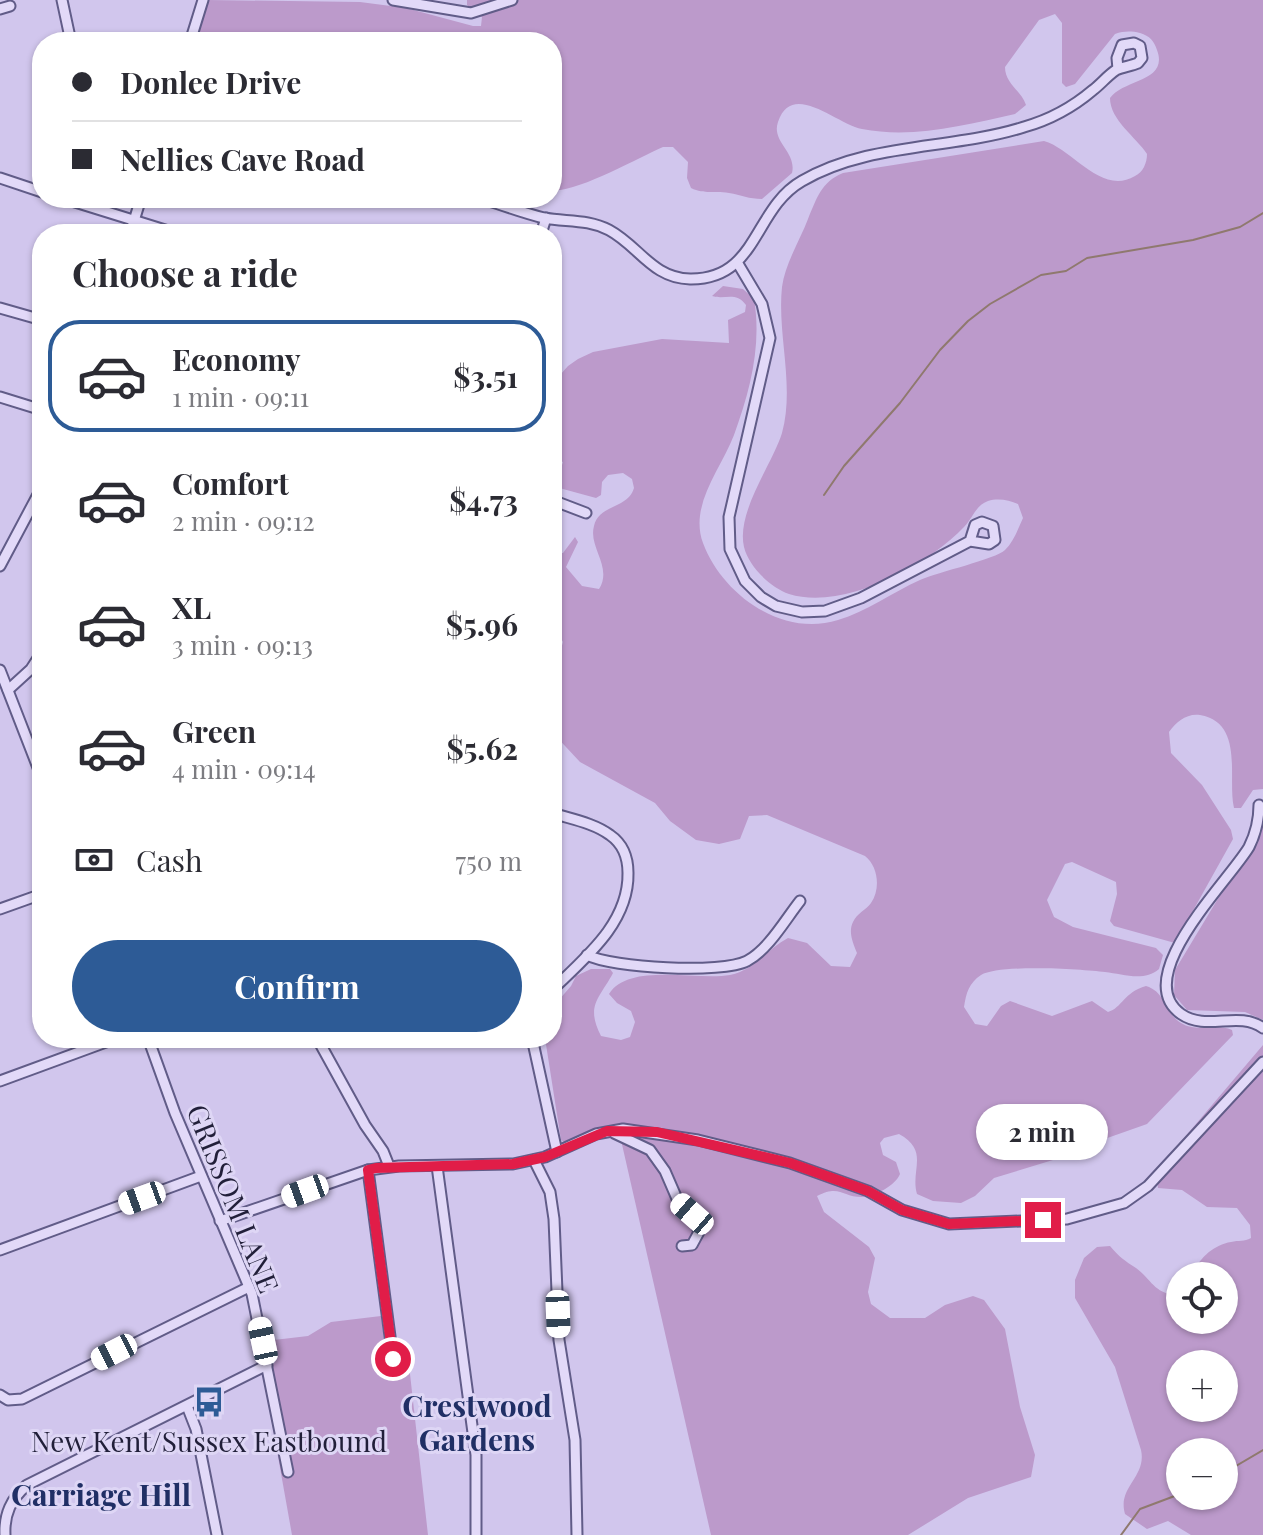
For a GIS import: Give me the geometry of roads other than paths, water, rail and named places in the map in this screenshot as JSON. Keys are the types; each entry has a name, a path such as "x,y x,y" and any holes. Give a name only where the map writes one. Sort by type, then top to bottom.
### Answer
{"street":[{"path":"62,0 69,32"},
{"path":"193,32 203,0"},
{"path":"393,0 471,13 512,0"},
{"path":"514,208 546,218 581,221 609,230 650,265 675,277 705,278 737,262 753,243 777,199 806,178 859,157 967,141 1032,125 1069,107 1118,69"},
{"path":"0,178 32,189"},
{"path":"93,208 144,224"},
{"path":"133,224 138,208"},
{"path":"544,224 546,218"},
{"path":"737,262 762,304 770,338 729,517 730,549 745,581 761,597 776,606 802,612 825,611 861,598 970,541"},
{"path":"0,308 32,317"},
{"path":"0,397 32,407"},
{"path":"562,504 586,513"},
{"path":"1,560 32,505"},
{"path":"8,690 32,667"},
{"path":"0,670 32,752"},
{"path":"1259,805 1258,825 1249,846 1209,899 1173,956 1168,965 1165,986 1173,1006 1187,1017 1204,1023 1245,1020 1263,1028"},
{"path":"562,817 610,835 622,847 627,862 626,892 618,916 606,934 562,980"},
{"path":"0,909 32,898"},
{"path":"587,955 613,964 735,966 761,950 800,901"},
{"path":"0,1081 90,1048"},
{"name":"GRISSOM LANE","path":"152,1048 201,1176 249,1287 288,1472"},
{"path":"323,1048 389,1166"},
{"path":"534,1048 557,1152"},
{"path":"220,1221 368,1170 389,1166 499,1166 534,1160 607,1131 623,1129 698,1140 790,1163 868,1191 902,1210 933,1220 968,1224 1067,1219 1124,1203 1148,1186 1263,1062"},
{"path":"607,1131 650,1150 665,1171 678,1201 692,1214 699,1232 692,1245 682,1246"},
{"path":"534,1160 550,1192 554,1219 559,1340 575,1440 577,1535"},
{"path":"437,1166 476,1455 476,1535"},
{"path":"368,1170 393,1359"},
{"path":"0,1250 201,1176"},
{"path":"0,1395 8,1400 22,1399 249,1287"},
{"path":"5,1535 5,1519 10,1504 27,1485 267,1365"},
{"path":"187,1406 196,1429 217,1535"}],"waterway":[{"path":"824,495 844,466 900,403 940,350 990,304 1041,275 1066,271 1087,258 1193,240 1240,227 1263,213"},
{"path":"1238,1465 1263,1450"},
{"path":"1121,1535 1140,1509 1166,1499"}],"place":[{"name":"New Kent/Sussex Eastbound","path":"209,1402"}],"district":[{"name":"Crestwood Gardens","path":"477,1422"},
{"name":"Carriage Hill","path":"101,1494"}]}
